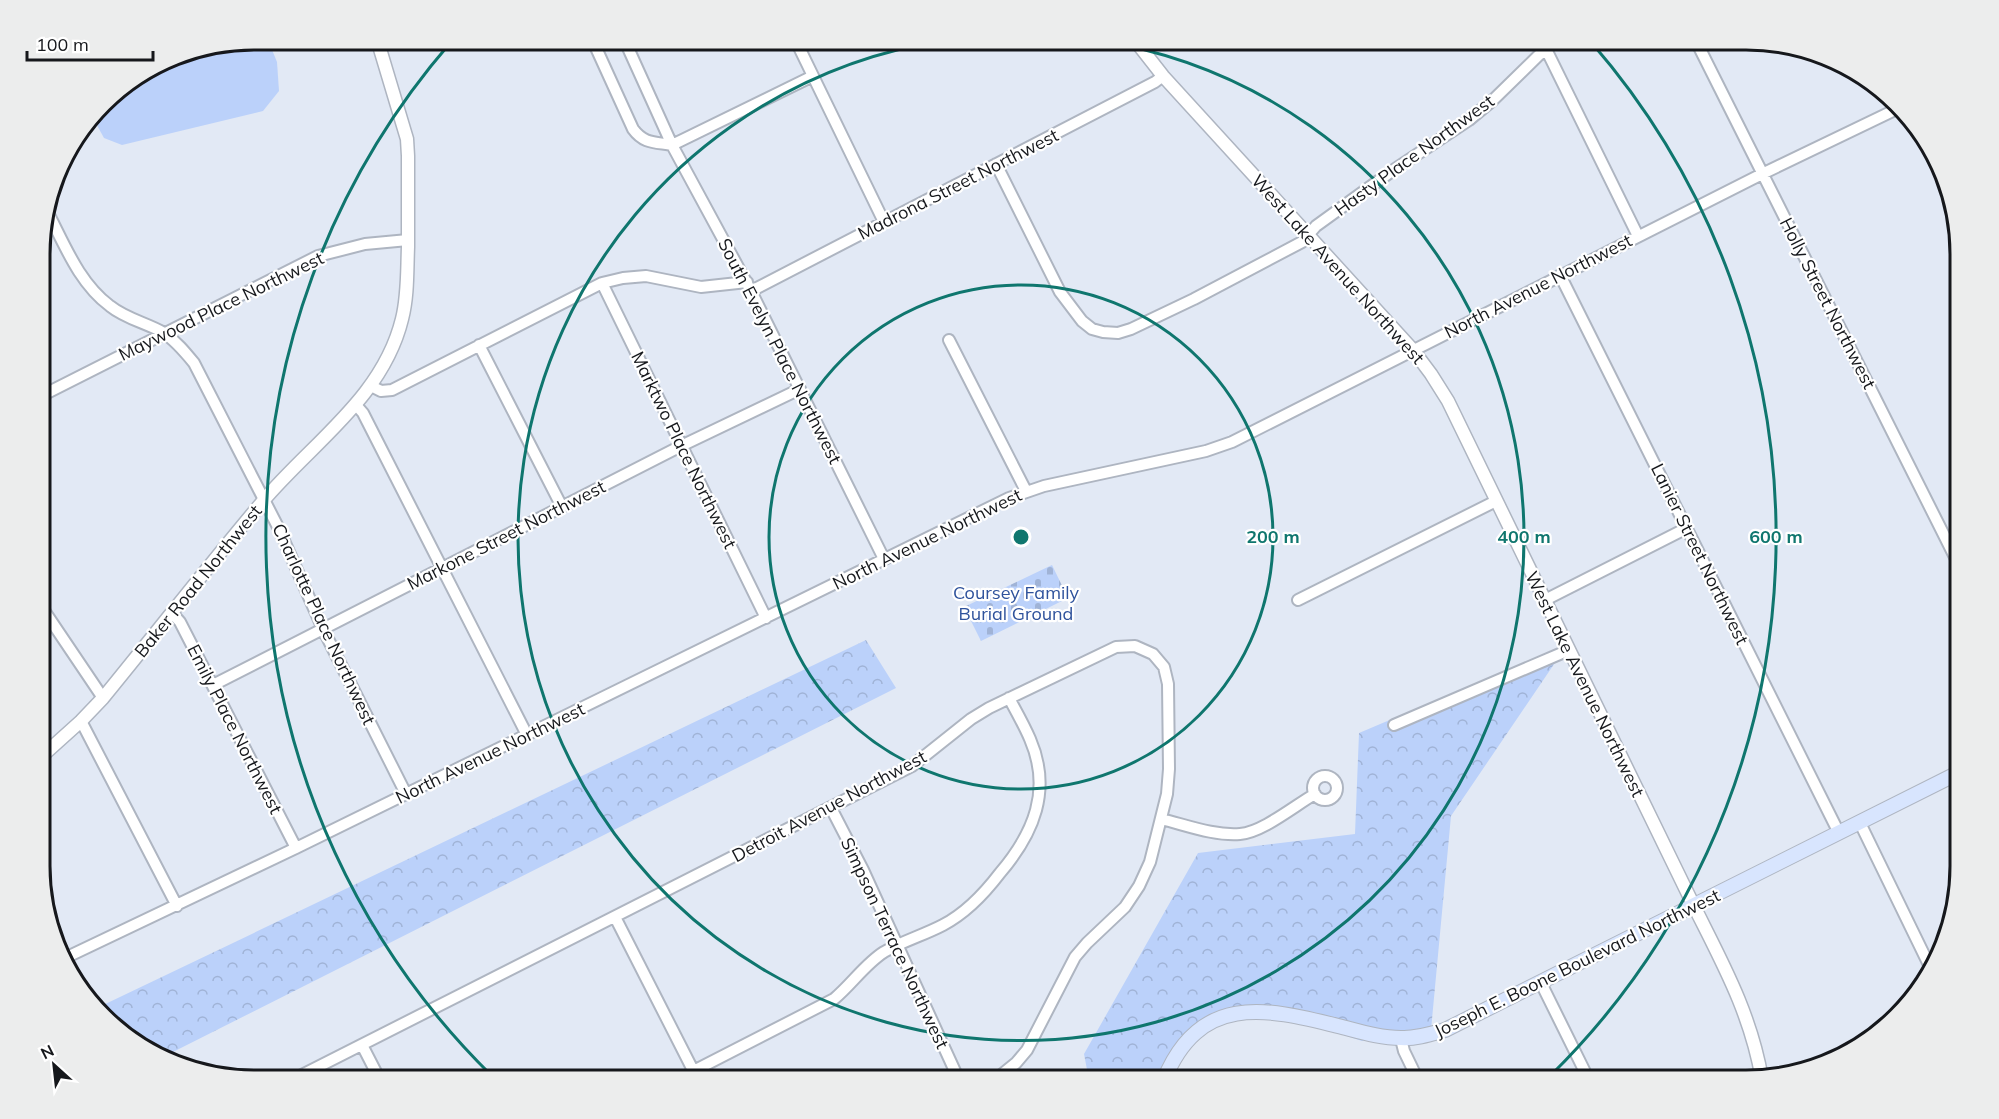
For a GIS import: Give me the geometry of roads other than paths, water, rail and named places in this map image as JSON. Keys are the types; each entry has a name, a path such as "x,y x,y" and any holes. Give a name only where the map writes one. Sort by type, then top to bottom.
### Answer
{"main road":[{"name":"Joseph E. Boone Boulevard Northwest","path":"1169,1069 1179,1051 1198,1030 1221,1017 1242,1013 1282,1013 1377,1036 1401,1039 1445,1030 1949,778"}],"street":[{"name":"Baker Road Northwest","path":"50,749 103,698 264,500 298,462 356,405 371,387 389,355 402,320 407,286 408,156 406,139 380,50"},
{"path":"597,50 638,136 645,141 672,145 813,76"},
{"name":"South Evelyn Place Northwest","path":"629,50 672,145 749,286 884,559"},
{"path":"800,50 884,222"},
{"name":"West Lake Avenue Northwest","path":"1143,50 1163,76 1413,350 1448,401 1694,906 1728,971 1743,1007 1760,1069"},
{"path":"1546,50 1638,236"},
{"name":"Hasty Place Northwest","path":"996,164 1060,292 1082,321 1103,332 1118,333 1194,299 1302,242 1316,226 1392,171 1469,120 1546,50"},
{"name":"Holly Street Northwest","path":"1700,50 1949,545"},
{"name":"Madrona Street Northwest","path":"371,387 381,391 392,390 602,283 646,276 701,286 749,286 884,222 1163,76"},
{"name":"North Avenue Northwest","path":"71,955 177,906 1026,491 1206,451 1232,442 1560,275 1892,111"},
{"name":"Charlotte Place Northwest","path":"52,220 80,273 93,292 126,316 164,333 183,349 194,363 264,500 323,629 406,794"},
{"name":"Maywood Place Northwest","path":"50,391 318,256 365,244 408,240"},
{"name":"Lanier Street Northwest","path":"1560,275 1839,833"},
{"name":"Marktwo Place Northwest","path":"602,283 766,618"},
{"path":"949,340 1026,491"},
{"path":"479,345 562,507"},
{"name":"Markone Street Northwest","path":"213,685 681,446 800,389"},
{"path":"356,405 363,413 527,735"},
{"path":"1298,600 1496,501"},
{"path":"1545,600 1687,528"},
{"name":"Emily Place Northwest","path":"172,613 180,622 296,848"},
{"path":"50,619 103,698"},
{"name":"Detroit Avenue Northwest","path":"312,1070 912,766 971,719 1009,698 1116,647 1135,646 1153,654 1164,667 1168,684 1169,770 1161,819 1150,862 1140,886 1125,907 1075,957 1027,1050 1008,1069"},
{"path":"1394,725 1569,650"},
{"path":"706,1070 834,999 848,988 872,961 944,925 970,907 1016,854 1030,831 1039,800 1038,767 1031,740 1009,698"},
{"path":"81,721 177,906"},
{"path":"1161,819 1222,833 1241,834 1268,823 1315,794"},
{"name":"Simpson Terrace Northwest","path":"831,808 863,870 954,1070"},
{"path":"1860,823 1926,959"},
{"path":"615,917 692,1070"},
{"path":"1541,983 1584,1069"},
{"path":"1401,1039 1413,1069"},
{"path":"362,1045 375,1070"}],"park label":[{"name":"Coursey Family Burial Ground","path":"1016,602"}]}
